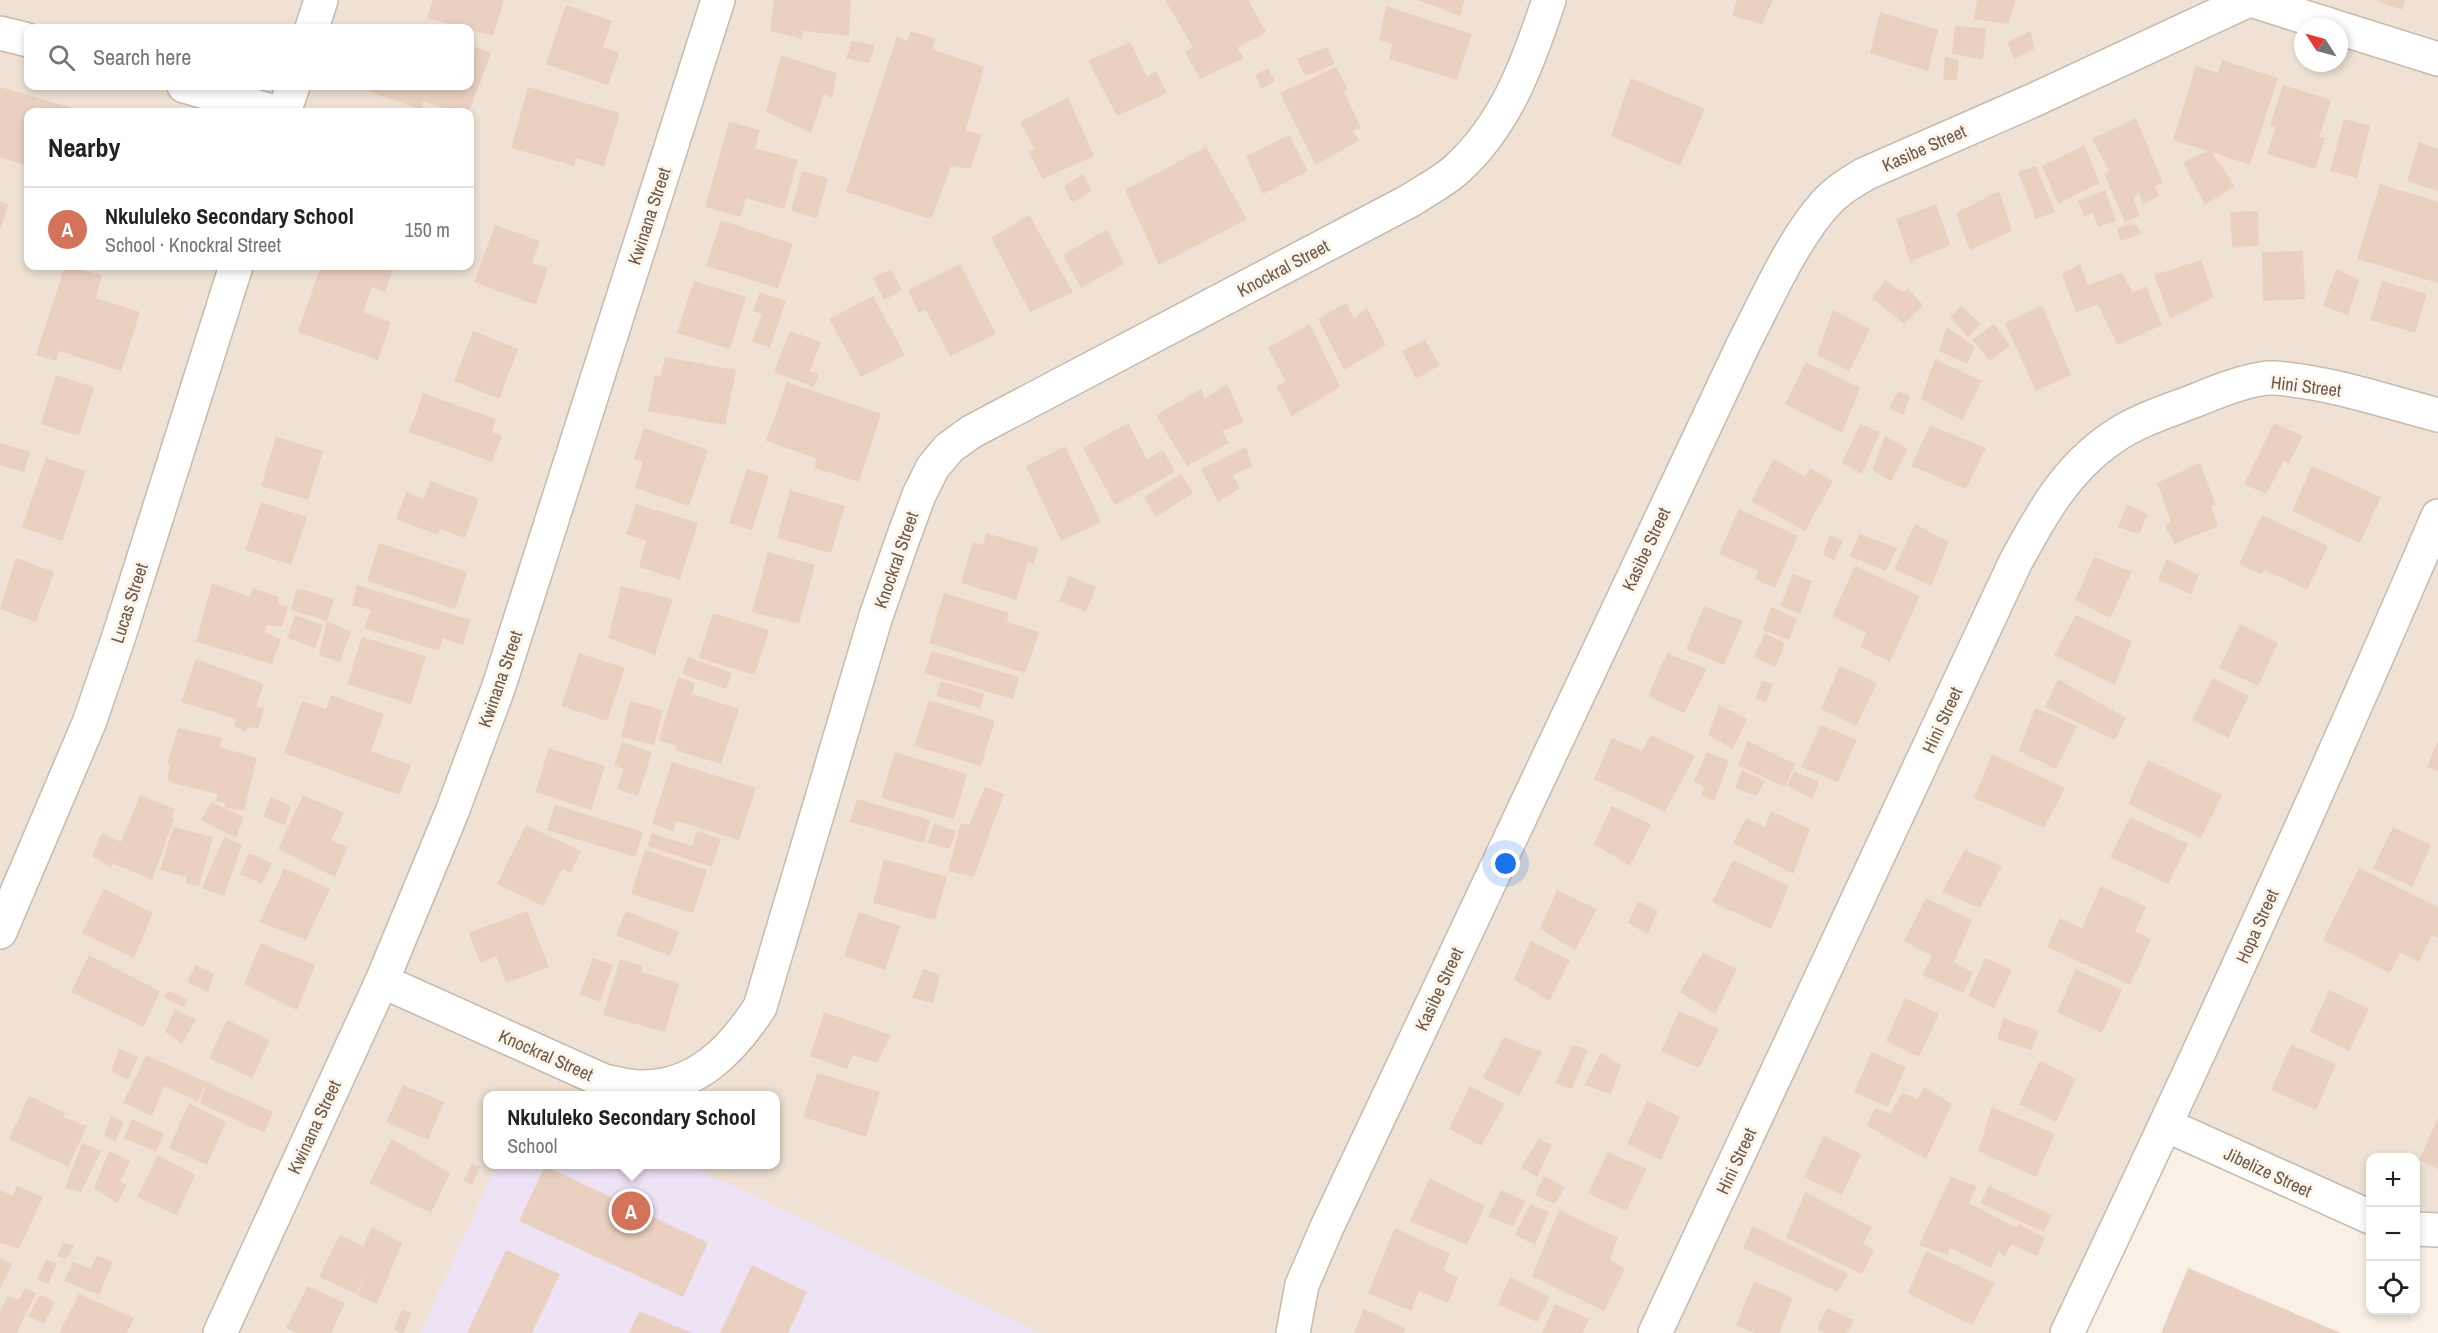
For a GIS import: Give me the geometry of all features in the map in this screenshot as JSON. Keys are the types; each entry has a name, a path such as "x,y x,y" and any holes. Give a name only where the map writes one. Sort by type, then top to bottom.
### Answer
{"street":[{"path":"313,24 321,0"},
{"name":"Kwinana Street","path":"220,1333 382,981 453,812 499,686 718,0"},
{"name":"Knockral Street","path":"382,981 604,1080 640,1088 671,1084 698,1073 724,1055 760,1008 876,616 920,495 933,467 949,448 971,432 1411,200 1456,170 1483,142 1505,110 1528,63 1549,0"},
{"name":"Kasibe Street","path":"1293,1333 1302,1285 1327,1227 1744,343 1786,263 1823,205 1840,189 1865,174 2036,99 2250,0 2309,18"},
{"name":"Kasibe Street","path":"2348,30 2438,59"},
{"path":"0,33 24,39"},
{"path":"198,90 261,108"},
{"path":"285,108 292,90"},
{"name":"Lucas Street","path":"0,932 89,723 119,636 235,270"},
{"name":"Hini Street","path":"1655,1333 2015,563 2048,504 2079,464 2113,436 2171,410 2219,391 2271,378 2331,386 2438,415"},
{"name":"Hopa Street","path":"2067,1333 2166,1125 2349,723 2438,516"},
{"name":"Jibelize Street","path":"2166,1125 2366,1215"},
{"path":"2420,1229 2438,1230"}],"shaded area":[{"path":"0,0 2438,0 2438,1230 2420,1229 2420,1153 2366,1153 2366,1215 2166,1125 2067,1333 0,1333"},
{"path":"495,1169 697,1169 1041,1333 420,1333"}],"building":[{"path":"433,0 504,0 493,36 474,31 474,24 449,24 427,18"},
{"path":"774,0 851,0 849,36 803,31 802,39 770,31"},
{"path":"1165,0 1248,0 1266,32 1237,48 1244,58 1200,79 1185,52 1193,47"},
{"path":"1418,0 1465,0 1460,16"},
{"path":"1737,0 1773,0 1762,24 1732,16"},
{"path":"1977,0 2016,0 2008,24 1974,19"},
{"path":"2375,0 2405,0 2402,10"},
{"path":"566,5 612,21 603,47 619,53 608,85 546,64"},
{"path":"1386,6 1472,34 1457,80 1389,59 1392,44 1379,40"},
{"path":"1880,12 1938,30 1928,71 1870,53"},
{"path":"1955,26 1986,28 1983,60 1952,54"},
{"path":"911,31 936,39 932,49 984,67 966,130 982,135 970,169 951,166 931,219 846,192 897,36 907,41"},
{"path":"2031,31 2034,49 2014,59 2007,42"},
{"path":"852,41 875,45 869,63 846,58"},
{"path":"1130,42 1147,77 1156,71 1167,93 1117,116 1088,61"},
{"path":"474,47 491,53 470,108 443,108 423,101 423,108 417,108 368,91 474,90"},
{"path":"1327,47 1335,64 1305,76 1297,59"},
{"path":"781,55 837,73 832,98 824,94 811,133 766,112"},
{"path":"1945,57 1959,60 1957,80 1943,80"},
{"path":"2222,60 2278,78 2250,165 2211,152 2235,186 2205,205 2183,162 2208,151 2173,140 2196,66 2218,73"},
{"path":"1336,67 1348,89 1344,92 1361,128 1352,131 1360,140 1316,165 1280,93"},
{"path":"1268,68 1275,81 1262,89 1255,75"},
{"path":"1631,78 1705,109 1680,166 1611,136"},
{"path":"2283,85 2331,100 2319,137 2325,138 2315,169 2267,154 2276,127 2270,125"},
{"path":"0,87 73,108 24,108 24,165 0,157"},
{"path":"528,87 620,113 604,166 576,158 574,166 511,148"},
{"path":"1068,97 1094,156 1043,179 1028,152 1034,148 1020,122"},
{"path":"2136,118 2163,183 2155,186 2159,196 2143,204 2139,194 2133,198 2140,216 2125,222 2104,174 2109,170 2092,139"},
{"path":"2344,119 2370,126 2357,178 2330,171"},
{"path":"729,122 760,130 755,148 798,160 784,209 746,198 740,217 705,207"},
{"path":"1289,135 1308,171 1263,194 1246,156"},
{"path":"2419,142 2438,149 2438,191 2407,181"},
{"path":"2084,145 2100,183 2058,204 2042,166"},
{"path":"1206,147 1247,219 1159,265 1125,190"},
{"path":"2036,166 2055,212 2036,219 2018,172"},
{"path":"802,171 828,178 817,218 791,211"},
{"path":"1083,174 1092,191 1072,203 1064,186"},
{"path":"2380,184 2438,202 2438,283 2357,259"},
{"path":"2105,190 2116,221 2098,227 2093,213 2084,216 2078,201"},
{"path":"1999,191 2012,231 1970,250 1956,213"},
{"path":"0,202 9,204 0,229"},
{"path":"1936,204 1950,245 1910,262 1896,219"},
{"path":"2258,211 2259,245 2232,248 2230,212"},
{"path":"1029,215 1073,292 1030,312 991,238"},
{"path":"721,220 793,244 778,288 706,266"},
{"path":"2135,224 2142,233 2121,241 2116,228"},
{"path":"495,225 540,241 532,263 548,268 536,305 474,282"},
{"path":"1107,229 1124,264 1081,288 1063,255"},
{"path":"2303,251 2305,299 2263,301 2262,252"},
{"path":"2201,260 2214,297 2170,319 2154,275"},
{"path":"960,264 996,334 950,356 926,310 919,313 908,290"},
{"path":"2080,264 2088,285 2122,273 2133,293 2146,286 2162,325 2118,345 2098,305 2076,312 2062,274"},
{"path":"891,269 902,290 884,300 873,278"},
{"path":"2336,269 2359,280 2348,315 2323,306"},
{"path":"64,270 81,270 102,275 96,298 140,312 121,371 59,351 56,361 36,355"},
{"path":"320,270 393,270 385,292 372,287 363,312 391,322 378,360 298,332"},
{"path":"1885,280 1902,292 1908,289 1923,305 1904,324 1872,298"},
{"path":"694,281 746,297 730,349 677,333"},
{"path":"2382,281 2427,294 2415,333 2370,320"},
{"path":"760,292 786,301 770,348 752,341 762,314 753,311"},
{"path":"873,296 905,355 861,377 829,319"},
{"path":"1346,303 1354,318 1367,308 1386,345 1344,370 1318,319"},
{"path":"2042,305 2071,375 2036,391 2005,323"},
{"path":"1961,306 1981,324 1968,337 1950,317"},
{"path":"1833,310 1870,329 1849,371 1817,355"},
{"path":"1310,324 1340,387 1292,416 1276,386 1286,382 1268,348"},
{"path":"1994,324 2010,346 1990,361 1972,340"},
{"path":"1947,327 1975,347 1967,364 1939,351"},
{"path":"473,331 518,349 499,399 454,381"},
{"path":"790,331 821,342 810,371 819,374 814,387 774,372"},
{"path":"1425,340 1440,365 1416,379 1402,351"},
{"path":"665,357 736,370 725,425 648,411 655,375 661,376"},
{"path":"1935,359 1982,381 1962,420 1921,399"},
{"path":"1806,362 1860,388 1842,433 1785,404"},
{"path":"56,375 94,387 79,436 41,424"},
{"path":"787,382 881,414 859,482 815,468 816,458 766,441"},
{"path":"1227,384 1244,422 1222,431 1229,443 1187,466 1156,415 1201,389 1205,399"},
{"path":"1898,391 1910,396 1903,415 1889,408"},
{"path":"423,393 496,419 492,432 502,436 492,462 409,432"},
{"path":"1128,423 1147,459 1163,450 1175,472 1115,505 1083,448"},
{"path":"2274,423 2303,436 2289,463 2284,461 2266,494 2244,484"},
{"path":"1860,424 1880,432 1862,474 1842,463"},
{"path":"1930,425 1986,448 1966,489 1911,466"},
{"path":"644,428 708,450 689,506 635,488 643,462 634,459"},
{"path":"1885,436 1908,449 1891,481 1872,470"},
{"path":"276,437 323,451 308,500 261,486"},
{"path":"0,443 30,452 24,472 0,465"},
{"path":"1065,446 1101,522 1061,541 1026,466"},
{"path":"1246,447 1252,466 1233,475 1240,488 1218,502 1201,469"},
{"path":"46,458 86,471 62,541 22,527"},
{"path":"1774,459 1805,477 1810,468 1833,481 1805,531 1751,501"},
{"path":"2200,463 2216,505 2211,506 2218,526 2175,544 2165,526 2171,521 2157,483"},
{"path":"2312,466 2381,497 2360,543 2292,511"},
{"path":"747,469 769,476 752,530 729,523"},
{"path":"1181,474 1193,493 1156,517 1144,497"},
{"path":"430,481 479,499 465,538 440,529 438,535 396,519 406,492 423,499"},
{"path":"790,490 845,506 831,553 777,538"},
{"path":"261,502 307,517 291,565 245,550"},
{"path":"636,504 698,523 680,580 639,567 646,541 626,534"},
{"path":"2127,505 2148,514 2139,534 2118,527"},
{"path":"1739,509 1798,536 1775,588 1755,579 1758,571 1719,554"},
{"path":"2262,515 2328,546 2307,590 2265,570 2260,574 2239,564"},
{"path":"1915,524 1949,542 1931,586 1894,569"},
{"path":"986,533 1038,548 1034,564 1028,562 1016,600 961,583 973,542 983,545"},
{"path":"1860,534 1897,548 1886,571 1849,556"},
{"path":"1830,535 1843,541 1834,560 1823,554"},
{"path":"379,543 467,572 455,609 367,581"},
{"path":"768,552 815,565 799,624 752,612"},
{"path":"2094,557 2132,572 2110,618 2075,600"},
{"path":"16,558 54,572 36,622 0,609"},
{"path":"2167,559 2199,575 2191,594 2158,580"},
{"path":"1855,566 1920,596 1890,662 1860,647 1866,633 1832,616"},
{"path":"1793,574 1812,581 1800,614 1780,606"},
{"path":"1069,576 1096,587 1086,612 1059,601"},
{"path":"212,583 250,597 253,588 279,597 278,604 288,606 282,627 267,625 265,632 281,639 272,664 196,642"},
{"path":"357,585 470,620 463,645 443,638 439,651 364,628 371,610 352,605"},
{"path":"621,586 673,599 655,655 608,638"},
{"path":"297,588 334,599 327,621 291,610"},
{"path":"944,593 1009,613 1007,622 1039,632 1025,673 929,643"},
{"path":"1704,606 1743,621 1724,665 1686,649"},
{"path":"1771,607 1797,619 1789,640 1763,630"},
{"path":"713,613 769,630 755,675 699,658"},
{"path":"295,615 323,625 315,648 287,638"},
{"path":"2076,615 2132,641 2115,685 2054,655"},
{"path":"327,621 351,632 340,662 319,655"},
{"path":"2240,624 2278,643 2258,686 2219,668"},
{"path":"1765,633 1785,643 1776,667 1754,657"},
{"path":"362,637 426,656 411,704 347,684"},
{"path":"932,651 1019,677 1013,699 924,673"},
{"path":"579,653 625,668 607,721 561,706"},
{"path":"1667,653 1707,669 1684,713 1648,696"},
{"path":"688,657 732,673 726,689 682,674"},
{"path":"196,659 264,684 256,707 264,708 258,729 248,727 246,732 234,726 236,719 181,702"},
{"path":"1840,666 1877,683 1856,726 1821,709"},
{"path":"678,677 695,683 689,705 693,694 739,709 721,764 675,750 677,746 659,740"},
{"path":"2213,678 2249,696 2228,738 2192,720"},
{"path":"2058,679 2126,718 2115,740 2045,707"},
{"path":"941,681 984,694 980,708 936,696"},
{"path":"1762,681 1773,684 1766,703 1755,698"},
{"path":"331,695 384,714 371,751 411,765 399,795 284,753 302,701 326,709"},
{"path":"929,700 995,721 981,766 914,746"},
{"path":"630,701 663,710 654,745 621,737"},
{"path":"1719,705 1747,719 1733,749 1708,735"},
{"path":"2035,708 2077,726 2056,769 2019,751"},
{"path":"1821,725 1857,740 1838,782 1801,767"},
{"path":"178,728 222,738 220,747 257,758 244,811 224,807 225,803 216,801 218,794 172,783 167,779 170,766 167,764"},
{"path":"1651,735 1695,756 1665,812 1594,779 1612,738 1642,751"},
{"path":"1748,741 1795,764 1785,787 1738,765"},
{"path":"2438,741 2438,771 2427,767"},
{"path":"622,742 652,752 638,796 617,789 624,769 614,766"},
{"path":"549,748 605,766 591,810 535,792"},
{"path":"895,752 967,774 954,819 881,798"},
{"path":"1707,752 1729,761 1714,801 1701,795 1705,788 1694,781"},
{"path":"1992,754 2065,788 2044,828 1974,798"},
{"path":"2148,760 2222,795 2201,838 2128,804"},
{"path":"672,762 756,788 739,840 676,821 673,831 652,824"},
{"path":"1742,770 1765,781 1756,796 1735,788"},
{"path":"1794,771 1819,782 1812,799 1787,786"},
{"path":"985,787 1004,794 974,877 948,871 961,823 969,825"},
{"path":"140,795 175,809 171,818 174,819 152,880 112,863 111,867 92,856 102,833 121,842"},
{"path":"303,795 344,813 331,841 348,846 335,877 278,849"},
{"path":"271,797 291,806 285,825 263,817"},
{"path":"857,799 930,820 924,843 850,822"},
{"path":"211,802 244,817 236,838 201,820"},
{"path":"555,805 643,832 635,857 547,830"},
{"path":"1612,806 1651,824 1630,866 1594,844"},
{"path":"1771,811 1810,829 1793,874 1733,843 1746,818 1765,827"},
{"path":"2130,817 2188,844 2168,884 2110,857"},
{"path":"934,824 956,831 950,849 928,843"},
{"path":"526,825 581,851 570,873 562,869 543,906 497,884"},
{"path":"173,827 213,837 199,886 186,883 187,877 160,870"},
{"path":"2393,827 2431,845 2412,887 2373,868"},
{"path":"697,831 721,839 712,867 647,846 652,833 692,846"},
{"path":"224,837 242,845 224,896 202,888"},
{"path":"645,850 707,870 693,913 631,894"},
{"path":"1965,850 2002,866 1980,908 1942,892"},
{"path":"249,853 272,863 262,884 240,874"},
{"path":"884,859 947,877 935,920 873,903"},
{"path":"1733,860 1789,886 1771,929 1712,902"},
{"path":"284,868 330,889 306,940 260,922"},
{"path":"2359,868 2438,907 2438,938 2432,935 2419,962 2400,953 2390,973 2323,940"},
{"path":"2101,886 2146,907 2135,931 2151,939 2130,985 2047,947 2060,918 2082,928"},
{"path":"104,889 153,913 134,958 82,933"},
{"path":"1557,890 1597,909 1575,950 1540,929"},
{"path":"1926,898 1972,920 1954,962 1973,973 1963,993 1922,975 1932,956 1904,941"},
{"path":"1638,901 1658,911 1648,934 1628,923"},
{"path":"527,911 549,967 506,983 496,956 480,963 469,933"},
{"path":"626,911 679,932 670,956 616,935"},
{"path":"859,912 900,926 885,970 844,956"},
{"path":"1531,941 1570,960 1549,1001 1514,979"},
{"path":"261,943 315,965 297,1010 244,984"},
{"path":"1703,953 1737,969 1715,1014 1680,992"},
{"path":"89,955 160,991 144,1027 71,992"},
{"path":"593,958 613,965 600,1002 580,994"},
{"path":"1985,958 2012,970 1994,1008 1968,996"},
{"path":"620,959 643,966 641,972 679,983 665,1032 603,1015"},
{"path":"196,965 214,974 208,992 187,982"},
{"path":"923,969 940,975 933,1003 912,998"},
{"path":"2076,969 2122,990 2102,1033 2057,1012"},
{"path":"2329,990 2369,1009 2349,1051 2310,1032"},
{"path":"168,991 188,1000 183,1007 163,997"},
{"path":"1905,998 1939,1014 1919,1057 1886,1041"},
{"path":"175,1009 196,1020 182,1043 165,1032"},
{"path":"1679,1011 1719,1029 1699,1068 1661,1051"},
{"path":"824,1012 891,1035 877,1063 853,1055 847,1069 810,1056"},
{"path":"2003,1018 2039,1031 2031,1050 1997,1039"},
{"path":"227,1020 270,1040 252,1078 209,1058"},
{"path":"1504,1037 1542,1052 1519,1096 1483,1078"},
{"path":"1573,1045 1588,1050 1572,1089 1555,1083"},
{"path":"2291,1045 2336,1064 2316,1110 2271,1090"},
{"path":"119,1049 138,1057 128,1080 111,1071"},
{"path":"1872,1052 1906,1067 1888,1107 1854,1092"},
{"path":"1601,1053 1621,1065 1611,1094 1584,1085"},
{"path":"146,1055 273,1112 264,1133 200,1103 206,1083 198,1101 164,1086 152,1116 123,1103"},
{"path":"2040,1061 2076,1079 2056,1122 2019,1104"},
{"path":"817,1073 880,1092 866,1137 803,1117"},
{"path":"403,1085 444,1102 428,1140 386,1122"},
{"path":"1470,1086 1505,1104 1481,1146 1449,1129"},
{"path":"1924,1087 1952,1104 1926,1159 1867,1126 1875,1108 1890,1114 1902,1093 1917,1099"},
{"path":"29,1096 65,1113 63,1117 87,1126 68,1167 9,1139"},
{"path":"1647,1101 1680,1117 1661,1160 1627,1144"},
{"path":"189,1103 226,1122 207,1165 169,1148"},
{"path":"1992,1107 2055,1134 2036,1177 1978,1151"},
{"path":"111,1116 124,1122 115,1142 104,1135"},
{"path":"2438,1118 2438,1169 2420,1160"},
{"path":"132,1119 164,1134 156,1152 124,1138"},
{"path":"1824,1136 1861,1154 1842,1195 1804,1177"},
{"path":"392,1139 450,1173 431,1213 369,1183"},
{"path":"1539,1139 1552,1145 1537,1177 1521,1167"},
{"path":"82,1143 101,1151 81,1192 65,1188"},
{"path":"109,1151 130,1161 120,1182 127,1185 117,1203 94,1188"},
{"path":"1608,1152 1647,1169 1626,1211 1588,1193"},
{"path":"158,1155 195,1175 177,1215 137,1197"},
{"path":"473,1163 480,1167 472,1185 463,1180"},
{"path":"544,1169 551,1169 708,1243 683,1297 519,1221"},
{"path":"1544,1176 1565,1187 1555,1204 1535,1195"},
{"path":"1951,1177 1977,1186 1969,1203 2017,1228 2018,1224 2045,1238 2037,1256 2011,1244 2005,1256 1998,1252 1991,1268 1950,1248 1947,1255 1919,1245"},
{"path":"1430,1178 1485,1206 1467,1245 1410,1221"},
{"path":"17,1186 43,1197 19,1249 0,1243 0,1190 13,1196"},
{"path":"1989,1186 2052,1215 2044,1232 1980,1203"},
{"path":"1501,1190 1526,1201 1513,1226 1488,1217"},
{"path":"1805,1192 1872,1227 1863,1244 1874,1250 1862,1274 1786,1238"},
{"path":"1530,1204 1549,1212 1535,1245 1515,1235"},
{"path":"1559,1210 1618,1238 1610,1259 1625,1269 1604,1311 1532,1276"},
{"path":"1753,1226 1848,1274 1838,1292 1743,1248"},
{"path":"372,1227 402,1243 377,1304 357,1295 365,1277 356,1294 319,1277 340,1235 363,1246"},
{"path":"1395,1228 1450,1254 1443,1270 1458,1278 1448,1303 1419,1291 1411,1311 1368,1293"},
{"path":"63,1242 74,1246 66,1259 57,1256"},
{"path":"506,1250 560,1274 532,1333 467,1333"},
{"path":"1926,1251 1995,1283 1972,1325 1908,1293"},
{"path":"97,1255 113,1262 99,1295 64,1281 73,1262 91,1269"},
{"path":"0,1258 12,1264 0,1289"},
{"path":"46,1260 57,1263 48,1284 37,1279"},
{"path":"752,1265 807,1292 788,1333 720,1333"},
{"path":"2188,1268 2341,1333 2161,1333"},
{"path":"1510,1277 1550,1297 1537,1322 1498,1304"},
{"path":"1754,1281 1793,1298 1779,1333 1754,1333 1736,1325"},
{"path":"308,1286 345,1303 331,1333 297,1333 286,1328"},
{"path":"25,1288 36,1293 17,1333 0,1333 0,1311 8,1296 19,1300"},
{"path":"79,1294 134,1318 127,1333 59,1333"},
{"path":"40,1295 55,1302 44,1324 28,1316"},
{"path":"1555,1304 1589,1319 1583,1333 1542,1333"},
{"path":"1827,1308 1854,1320 1847,1333 1824,1333 1817,1329"},
{"path":"1364,1309 1405,1328 1403,1333 1354,1333"},
{"path":"402,1310 412,1313 403,1333 400,1333 394,1329"},
{"path":"639,1311 692,1333 629,1333"}],"place":[{"name":"Nkululeko Secondary School","path":"631,1211"}]}
